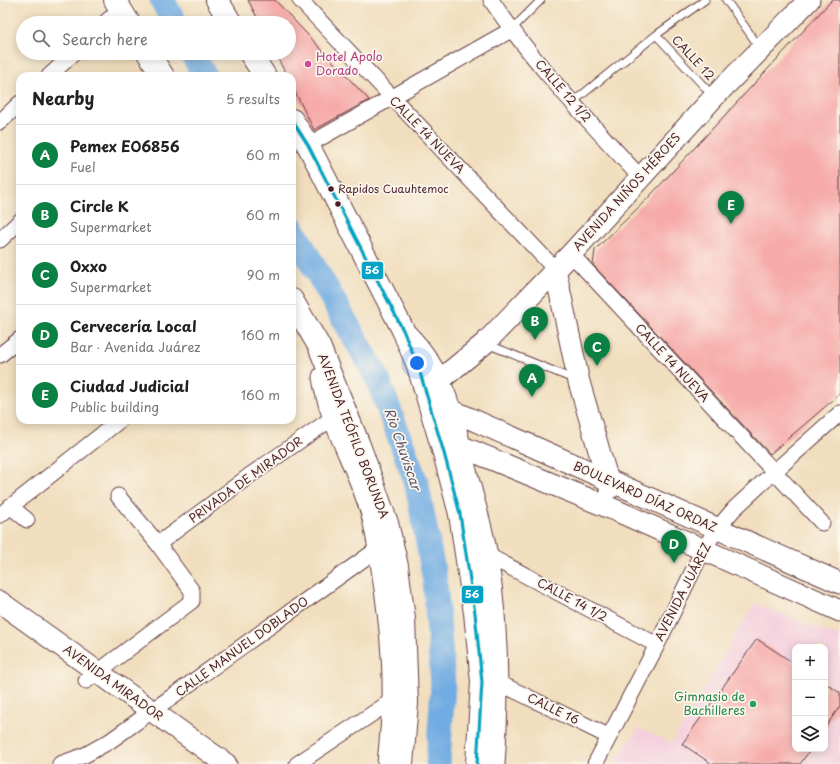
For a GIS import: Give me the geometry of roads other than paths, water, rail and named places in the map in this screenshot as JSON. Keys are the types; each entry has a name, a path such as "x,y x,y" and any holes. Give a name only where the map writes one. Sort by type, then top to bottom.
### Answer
{"main road":[{"path":"217,0 227,16"},
{"name":"AVENIDA NIÑOS HÉROES","path":"440,380 485,343 571,254 714,97 810,0"},
{"path":"153,60 160,72"},
{"path":"255,60 262,72"},
{"path":"296,126 308,145 403,330 418,366 444,453 467,554 476,613 482,682 477,764"},
{"path":"555,269 579,382 608,480 615,510"},
{"name":"AVENIDA TEÓFILO BORUNDA","path":"296,307 319,346 359,445 387,523 397,566 404,619 407,703 402,764"},
{"path":"403,330 422,349 440,380 460,446 487,555 497,682 494,764"},
{"name":"AVENIDA TEÓFILO BORUNDA","path":"319,346 324,380 334,417 349,450 370,510 379,548 389,620 393,700 388,764"},
{"name":"BOULEVARD DÍAZ ORDAZ","path":"450,410 840,583"},
{"name":"BOULEVARD DÍAZ ORDAZ","path":"460,446 615,510 840,611"},
{"name":"AVENIDA MIRADOR","path":"0,602 92,676 147,716 203,764"},
{"name":"AVENIDA MIRADOR","path":"0,619 92,676"},
{"name":"AVENIDA MIRADOR","path":"147,716 226,764"}],"street":[{"name":"CALLE 14 NUEVA","path":"300,0 555,269"},
{"name":"CALLE 12 1/2","path":"491,0 511,30 572,102 640,177"},
{"path":"308,145 511,30"},
{"path":"53,72 66,60"},
{"path":"0,122 16,108"},
{"path":"0,240 16,225"},
{"name":"CALLE 14 NUEVA","path":"571,254 822,523"},
{"path":"0,356 16,342"},
{"name":"AVENIDA JUÁREZ","path":"595,764 608,736 657,645 703,550 717,529 734,509 840,413"},
{"name":"PRIVADA DE MIRADOR","path":"158,544 249,476 334,417"},
{"path":"27,520 5,510 115,424"},
{"path":"92,676 192,601 192,590 158,544 118,496"},
{"name":"CALLE MANUEL DOBLADO","path":"60,764 85,755 110,741 147,716 379,548"},
{"name":"CALLE 14 1/2","path":"487,555 657,645"},
{"name":"CALLE 16","path":"497,682 608,736"},
{"path":"297,764 393,700"}],"lane":[{"path":"511,30 541,0"},
{"path":"572,102 656,35 705,0"},
{"path":"726,0 762,50"},
{"name":"CALLE 12","path":"656,35 714,97"},
{"path":"485,343 579,382"}],"waterway":[{"name":"Rio Chuviscar","path":"162,0 171,16"},
{"name":"Rio Chuviscar","path":"196,60 203,72"},
{"name":"Rio Chuviscar","path":"296,235 377,377 417,485 435,581 443,684 438,764"}],"place":[{"name":"Hotel Apolo Dorado","path":"308,64"},
{"name":"Rapidos Cuauhtemoc","path":"331,189"},
{"name":"Ciudad Judicial","path":"731,224"},
{"name":"Circle K","path":"535,340"},
{"name":"Oxxo","path":"597,366"},
{"name":"Pemex E06856","path":"532,397"},
{"name":"Cervecería Local","path":"674,563"},
{"name":"Gimnasio de Bachilleres","path":"753,704"}]}
